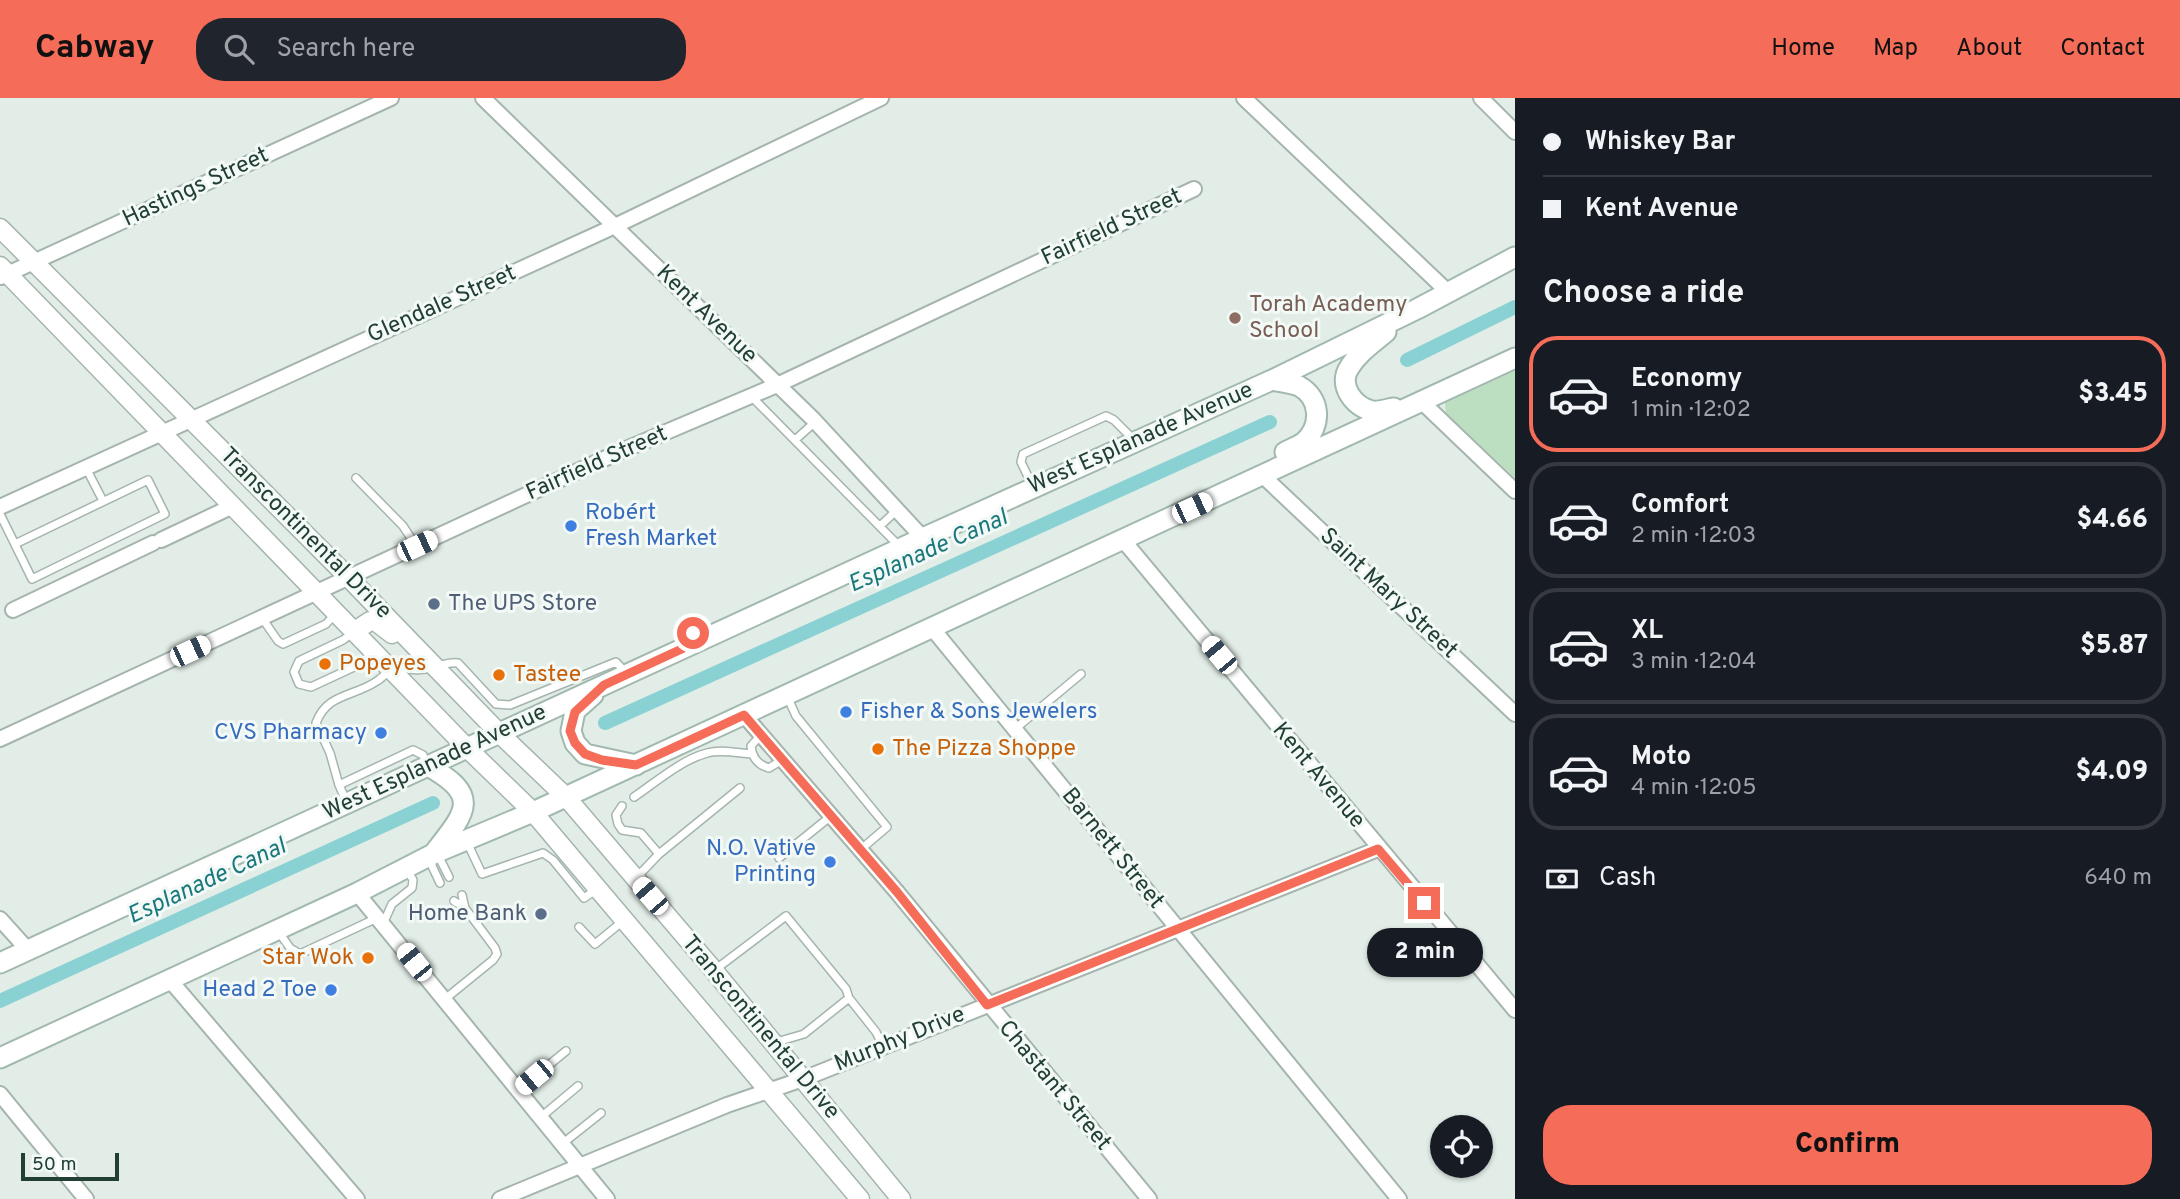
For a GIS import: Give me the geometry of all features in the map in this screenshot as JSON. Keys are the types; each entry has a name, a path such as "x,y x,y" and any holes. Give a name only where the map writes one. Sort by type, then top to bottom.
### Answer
{"main road":[{"name":"West Esplanade Avenue","path":"0,963 604,685 627,674 659,652 901,548 1272,380 1417,309 1515,257"},
{"path":"1417,309 1357,356 1347,370 1345,381 1349,395 1359,405 1374,412 1422,402"},
{"path":"0,1058 277,930 433,854 636,765 1515,358"},
{"path":"1262,475 1264,463 1304,442 1315,426 1318,412 1311,397 1298,386 1272,380"},
{"path":"604,685 575,712 570,731 575,743 585,754 602,760 636,765"},
{"path":"428,766 455,783 463,794 463,807 456,826 433,854"}],"street":[{"name":"Hastings Street","path":"3,272 33,262 391,98"},
{"name":"Kent Avenue","path":"483,98 815,422 923,538"},
{"name":"Glendale Street","path":"0,507 615,226 881,98"},
{"path":"1244,98 1448,292"},
{"path":"1480,98 1515,132"},
{"name":"Fairfield Street","path":"0,739 619,452 777,385 1194,189"},
{"name":"Transcontinental Drive","path":"0,228 411,638 435,667 499,733 566,797 714,970 901,1199"},
{"name":"Transcontinental Drive","path":"3,272 467,748 533,812 559,855 597,889 860,1199"},
{"path":"1422,402 1515,491"},
{"name":"Saint Mary Street","path":"1262,475 1515,714"},
{"path":"13,610 233,506"},
{"name":"Kent Avenue","path":"1123,540 1515,1010"},
{"path":"355,631 370,621 375,621 392,634 411,638"},
{"name":"Barnett Street","path":"932,628 1399,1199"},
{"name":"Chastant Street","path":"744,715 860,850 1149,1199"},
{"name":"Murphy Drive","path":"500,1199 727,1105 803,1079 1378,849"},
{"path":"357,892 607,1199"},
{"path":"0,919 29,950"},
{"path":"170,979 356,1199"},
{"path":"0,1094 86,1199"}],"lane":[{"path":"751,396 901,548"},
{"path":"1034,488 1021,462 1023,454 1106,416 1136,441"},
{"path":"795,440 815,422"},
{"path":"86,468 103,501"},
{"path":"356,478 403,526 417,546"},
{"path":"0,514 32,579 165,514 148,480 15,544"},
{"path":"880,527 897,510"},
{"path":"261,618 283,644 326,624 337,612"},
{"path":"355,631 299,661 294,672 299,684 311,687 354,667 383,660 405,669 419,670 449,662 458,663 496,704 510,705 615,662 627,674"},
{"path":"347,803 330,753 316,723 321,710 329,703 377,681 383,660"},
{"path":"1014,729 1081,674"},
{"path":"787,695 796,716 887,827 860,850"},
{"path":"751,754 751,746 762,735"},
{"path":"339,785 413,750 423,755 428,766"},
{"path":"634,797 690,760 707,753 720,751 751,754 762,766 769,768 783,759"},
{"path":"635,878 659,854 740,788"},
{"path":"622,807 616,816 622,831 641,833 659,854"},
{"path":"779,858 831,816"},
{"path":"466,840 482,874 536,853 559,855"},
{"path":"433,854 449,877"},
{"path":"433,854 432,866 440,883"},
{"path":"277,930 290,947 300,954 380,921 392,904 412,888 413,880 406,868"},
{"path":"462,895 465,908"},
{"path":"444,1000 497,954 465,908 454,901"},
{"path":"714,970 786,916 846,989 849,998 876,1032 884,1047"},
{"path":"579,927 595,944 624,920"},
{"path":"773,1043 804,1034 849,998"},
{"path":"518,1090 566,1051"},
{"path":"540,1118 578,1086"},
{"path":"561,1144 601,1113"}],"green space":[{"path":"1515,371 1515,478 1446,413 1445,403"}],"waterway":[{"name":"Esplanade Canal","path":"1407,360 1515,307"},
{"name":"Esplanade Canal","path":"605,723 1270,422"},
{"name":"Esplanade Canal","path":"0,1001 433,803"}],"place":[{"name":"Torah Academy School","path":"1235,318"},
{"name":"Robért Fresh Market","path":"571,526"},
{"name":"The UPS Store","path":"434,604"},
{"name":"Popeyes","path":"325,664"},
{"name":"Tastee","path":"499,675"},
{"name":"Fisher & Sons Jewelers","path":"846,712"},
{"name":"CVS Pharmacy","path":"381,733"},
{"name":"The Pizza Shoppe","path":"878,749"},
{"name":"N.O. Vative Printing","path":"830,862"},
{"name":"Home Bank","path":"541,914"},
{"name":"Star Wok","path":"368,958"},
{"name":"Head 2 Toe","path":"331,990"}],"route":[{"path":"693,633 701,640 604,685 590,698 575,712 570,731 575,743 585,754 602,760 636,765 744,715 897,892 987,1005 1378,849 1424,903"}]}
